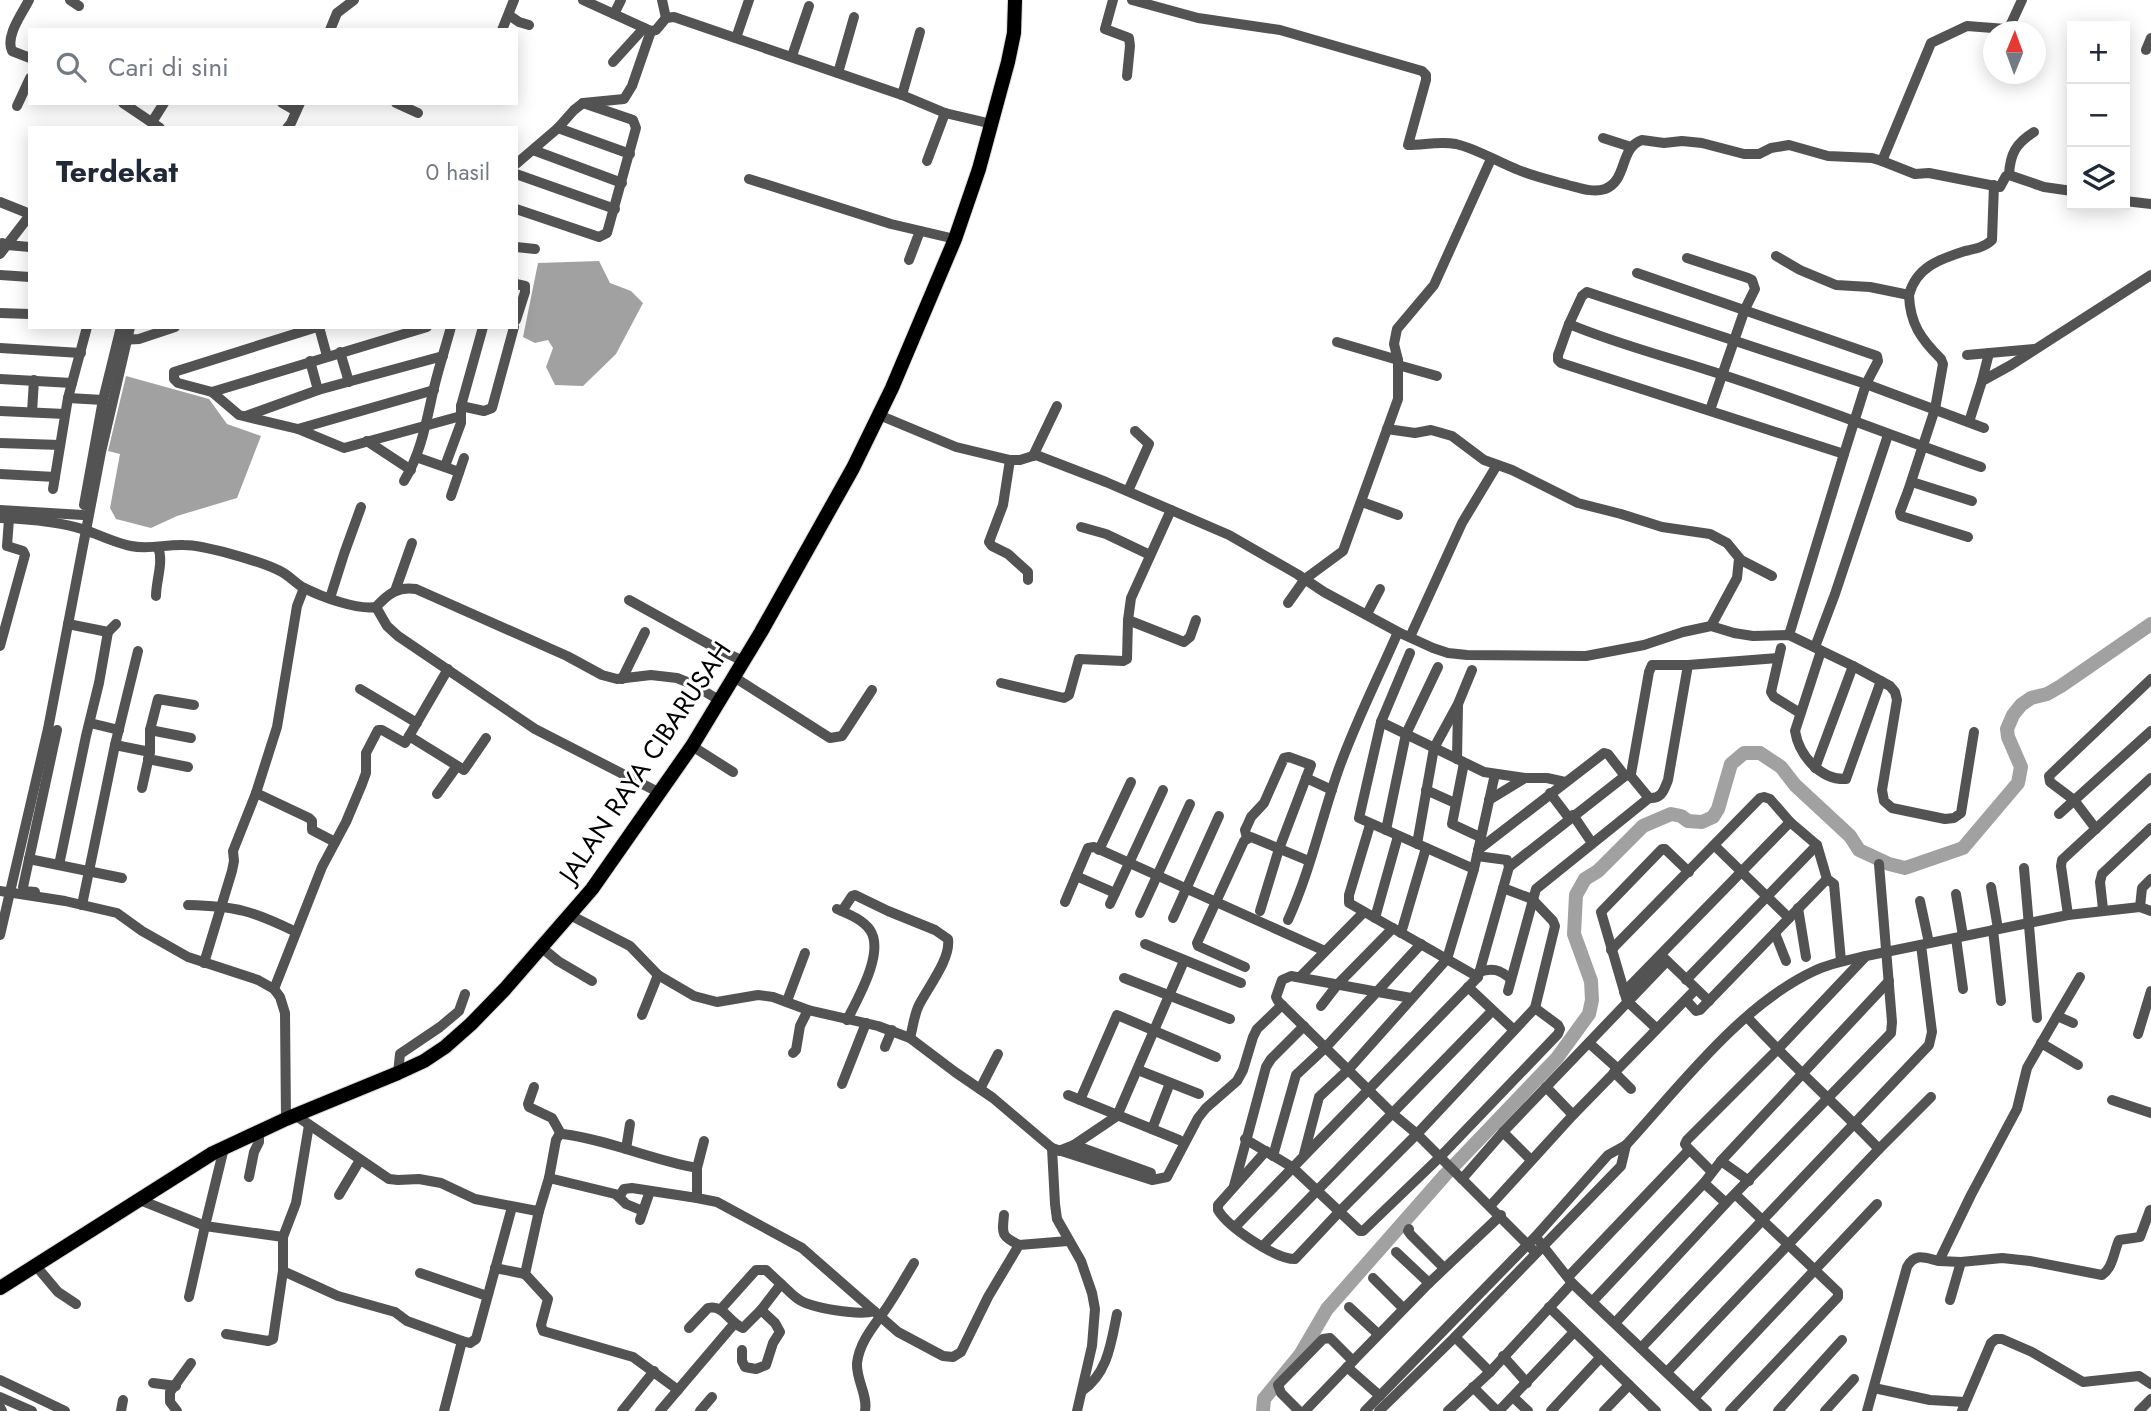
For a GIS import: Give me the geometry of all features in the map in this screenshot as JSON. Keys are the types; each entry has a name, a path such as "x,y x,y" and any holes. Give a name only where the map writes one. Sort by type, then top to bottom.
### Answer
{"main road":[{"name":"JALAN RAYA CIBARUSAH","path":"0,1288 181,1172 224,1148 430,1057 455,1039 496,999 608,867 692,746 734,677 797,570 879,415 955,239 992,124 1014,33 1015,0"}],"street":[{"path":"28,57 12,51 9,44 29,0"},
{"path":"331,28 337,13 354,0"},
{"path":"503,28 514,0"},
{"path":"583,0 647,29 656,30 666,18 674,17 902,95 945,113 992,124"},
{"path":"614,14 621,0"},
{"path":"662,0 666,18"},
{"path":"736,38 749,0"},
{"path":"1113,0 1105,29 1129,38 1128,76"},
{"path":"1132,0 1194,17 1280,30 1422,72 1426,75 1426,80 1408,145 1445,142 1482,153 1530,175 1591,191 1615,183 1631,147 1642,140 1664,143 1692,141 1752,155 1789,145 1828,156 1882,161 1915,174 1929,173 2002,186 2009,175 2012,154 2021,141 2034,132"},
{"path":"1882,161 1931,43 1967,26 2006,29 2022,0"},
{"path":"792,57 809,6"},
{"path":"509,15 529,25"},
{"path":"838,73 854,17"},
{"path":"613,62 647,29"},
{"path":"518,162 583,103 624,99 632,86 647,29"},
{"path":"902,95 920,33"},
{"path":"2146,51 2151,38"},
{"path":"17,106 28,82"},
{"path":"518,210 599,237 607,233 636,128 633,120 583,103"},
{"path":"126,105 156,125 163,105"},
{"path":"400,105 418,113"},
{"path":"288,126 298,107"},
{"path":"927,161 945,113"},
{"path":"558,128 630,154"},
{"path":"1603,138 1631,147"},
{"path":"533,150 622,183"},
{"path":"1288,603 1305,579 1343,551 1398,399 1398,363 1394,344 1397,329 1434,285 1492,159"},
{"path":"518,175 615,209"},
{"path":"2009,175 2044,187 2067,190"},
{"path":"749,178 891,224 955,239"},
{"path":"1968,537 1901,516 1900,512 1935,410 1943,364 1917,331 1909,311 1909,295 1912,283 1924,269 1990,242 1994,185"},
{"path":"0,202 28,213"},
{"path":"2130,202 2151,204"},
{"path":"2,247 28,216"},
{"path":"518,216 546,220"},
{"path":"909,260 920,231"},
{"path":"2,247 28,247"},
{"path":"518,247 535,250"},
{"path":"1776,256 1800,270 1836,285 1870,287 1909,295"},
{"path":"1687,258 1752,280 1755,292 1745,309 1710,410"},
{"path":"1637,273 1876,355 1878,361 1866,384 1854,420 1789,635"},
{"path":"0,275 28,277"},
{"path":"1982,381 2151,275"},
{"path":"518,307 521,288"},
{"path":"1844,454 1562,363 1558,360 1558,355 1581,296 1587,292 1866,384 1984,428"},
{"path":"0,313 28,314"},
{"path":"1569,324 1854,420 1888,435 1981,467"},
{"path":"53,489 68,398 86,329"},
{"path":"84,530 83,515 123,340 121,329"},
{"path":"0,935 5,892 48,729 84,530 103,400 129,329"},
{"path":"123,340 139,339 169,329"},
{"path":"312,329 174,373 175,380 212,391 237,414 298,429 344,448 427,425 461,411 484,411 492,408 513,329"},
{"path":"319,329 327,356"},
{"path":"212,391 420,329"},
{"path":"404,481 411,470 427,425 450,329"},
{"path":"445,466 461,424 461,411 482,329"},
{"path":"1337,342 1437,376"},
{"path":"0,348 80,353"},
{"path":"1967,355 2036,349"},
{"path":"340,352 349,382"},
{"path":"1969,422 1989,353"},
{"path":"243,416 318,390 443,356"},
{"path":"310,361 318,390"},
{"path":"0,379 72,383"},
{"path":"32,412 34,380"},
{"path":"298,429 434,390"},
{"path":"68,398 103,400"},
{"path":"1033,456 1057,406"},
{"path":"0,411 65,414"},
{"path":"879,415 943,443 1010,460 1040,456 1128,491 1237,539 1324,592 1398,632 1448,653 1586,656 1644,645 1711,626 1753,636 1789,635 1853,666 1894,690 1897,700 1882,790 1884,801 1892,808 1945,819 1959,816 1974,732"},
{"path":"1387,429 1415,433 1431,430 1452,436 1478,457 1512,470 1578,503 1621,513 1662,527 1710,534 1727,543 1739,559 1772,576"},
{"path":"1128,491 1149,444 1135,431"},
{"path":"1881,681 1846,779 1815,768 1808,762 1796,735 1800,713 1835,594 1888,435"},
{"path":"367,441 411,470"},
{"path":"0,443 60,445"},
{"path":"416,457 459,472"},
{"path":"451,496 464,458"},
{"path":"1010,460 1003,505 989,542 1028,572 1028,580"},
{"path":"1410,636 1462,523 1497,466"},
{"path":"0,474 55,477"},
{"path":"1912,482 1972,501"},
{"path":"1362,502 1398,515"},
{"path":"330,598 361,507"},
{"path":"0,510 83,515"},
{"path":"1001,683 1066,698 1079,659 1127,659 1131,598 1171,510"},
{"path":"0,646 25,555 22,551 7,546 5,519 46,522 84,530 131,546 190,545 208,548 275,568 304,588 362,607 376,607 395,591 411,588 423,591 567,656 602,675 622,679 651,676 677,678 719,700"},
{"path":"1081,527 1106,534 1150,555"},
{"path":"395,591 412,543"},
{"path":"156,596 161,558 158,547"},
{"path":"1711,626 1737,578 1739,559"},
{"path":"204,963 234,861 233,851 256,793 276,727 296,613 304,588"},
{"path":"1367,614 1380,589"},
{"path":"629,600 714,648 743,661"},
{"path":"376,607 387,626 535,729 660,793"},
{"path":"1128,620 1184,642 1190,637 1196,620"},
{"path":"59,865 112,628 68,624"},
{"path":"622,679 645,632"},
{"path":"1288,920 1300,895 1332,790 1355,727 1398,632"},
{"path":"83,903 115,746 138,651"},
{"path":"1410,653 1381,722 1359,817 1370,825 1474,869"},
{"path":"1509,867 1628,776 1653,664 1688,665 1780,653 1771,694 1800,713"},
{"path":"1370,825 1348,898 1350,905 1478,974 1496,969 1510,985 1536,889 1649,798 1661,795 1668,780 1688,665"},
{"path":"1815,768 1853,666"},
{"path":"1386,830 1406,734 1438,667"},
{"path":"274,989 322,866 346,822 366,773 366,754 376,732 382,730 405,743 448,669"},
{"path":"1321,1006 1338,984 1397,930 1421,846 1426,790 1434,748 1458,704 1472,670"},
{"path":"734,677 830,738 842,736 872,690"},
{"path":"2096,829 2074,800 2050,782 2049,776 2151,679"},
{"path":"360,689 417,723"},
{"path":"142,788 149,756 150,730 159,698 194,705"},
{"path":"1458,704 1461,761 1452,825 1480,837"},
{"path":"1381,722 1478,771 1565,782"},
{"path":"90,723 119,730"},
{"path":"57,730 24,890 117,913 153,938 188,957 258,980 274,989 280,997 285,1013 290,1117 309,1125 389,1179 419,1179 441,1183 475,1199 540,1211"},
{"path":"150,730 191,738"},
{"path":"2059,814 2151,730"},
{"path":"409,736 465,770 486,738"},
{"path":"115,746 188,767"},
{"path":"692,746 733,772"},
{"path":"1478,853 1550,793 1606,752 1649,798"},
{"path":"1247,838 1245,830 1251,817 1264,803 1284,758 1311,765 1279,849 1260,911"},
{"path":"437,794 457,766"},
{"path":"1303,1155 1319,1097 1349,1069 1447,959 1474,869 1495,774"},
{"path":"1306,778 1332,790"},
{"path":"1489,800 1525,778"},
{"path":"2068,915 2061,862 2151,778"},
{"path":"1099,850 1131,782"},
{"path":"1110,904 1163,790"},
{"path":"1426,790 1455,803"},
{"path":"256,793 309,818 312,821 312,830 335,842"},
{"path":"1550,793 1592,843"},
{"path":"1611,950 1761,798 1770,799 1790,822 1817,845 1827,879 1833,882 1834,886 1841,961"},
{"path":"1140,913 1190,804"},
{"path":"1173,918 1219,816"},
{"path":"1460,1177 1589,1043 1626,996 1790,822"},
{"path":"2103,909 2100,882 2102,874 2151,828"},
{"path":"1300,977 1325,951 1370,915 1398,836"},
{"path":"1247,838 1251,837 1309,862"},
{"path":"1245,967 1197,944 1247,838"},
{"path":"1686,980 1817,845"},
{"path":"1715,846 1789,918"},
{"path":"1065,902 1088,848 1094,847 1325,951"},
{"path":"1656,1028 1626,996 1601,911 1662,849 1689,872"},
{"path":"1235,1227 1303,1155 1370,1090 1478,974 1509,867 1507,860 1478,853"},
{"path":"29,859 122,878"},
{"path":"1615,1323 1726,1203 1891,1033 1879,864"},
{"path":"2024,868 2037,1018"},
{"path":"1076,876 1115,893"},
{"path":"1686,1000 1698,1011 1827,879"},
{"path":"2140,907 2142,888 2151,879"},
{"path":"1991,887 2001,1001"},
{"path":"1421,944 1294,1078 1269,1154 1233,1186 1218,1205 1218,1210 1235,1227 1262,1246 1295,1259 1535,1008 1555,926 1532,899 1503,888"},
{"path":"5,892 117,908"},
{"path":"1956,894 1963,989"},
{"path":"848,1020 875,948 869,928 857,918 839,910 856,895 935,930 948,939 943,961 919,1005 910,1038"},
{"path":"1641,1348 1929,1045 1932,1038 1920,901"},
{"path":"188,905 222,906 251,911 296,932"},
{"path":"1365,1411 1532,1239 1608,1155 1626,1145 1721,1040 1795,981 1841,961 2068,915 2140,907 2151,911"},
{"path":"1798,908 1806,957"},
{"path":"570,915 630,946 659,975 694,996 723,1002 765,995 808,1010 892,1030 910,1038 980,1089 1056,1150 1152,1180 1167,1177 1198,1118 1210,1103 1234,1085 1243,1070 1257,1029 1282,1005"},
{"path":"1774,933 1786,961"},
{"path":"1145,944 1241,983"},
{"path":"542,948 592,981"},
{"path":"787,1001 804,953"},
{"path":"1712,1172 1685,1145 1687,1140 1866,956"},
{"path":"1663,958 1709,1001"},
{"path":"1056,1150 1074,1145 1117,1116 1184,961"},
{"path":"642,1015 659,975"},
{"path":"1411,998 1288,976 1282,980 1276,997 1393,1114 1501,1215 1532,1239 1570,1280 1707,1411"},
{"path":"1940,1261 1971,1195 2017,1109 2027,1068 2080,977"},
{"path":"1124,978 1230,1019"},
{"path":"1592,1301 1889,981"},
{"path":"1468,987 1514,1030"},
{"path":"1490,1205 1696,989"},
{"path":"2138,1034 2151,990"},
{"path":"398,1073 400,1054 422,1041 458,1011 465,994"},
{"path":"1245,1139 1292,1167 1363,1231 1442,1159 1558,1034 1558,1025 1535,1008"},
{"path":"793,1054 799,1029 808,1010"},
{"path":"1262,1246 1492,1011"},
{"path":"1080,1100 1116,1015 1216,1056"},
{"path":"2057,1016 2073,1023"},
{"path":"1747,1017 1777,1050 1879,1149"},
{"path":"842,1084 866,1023"},
{"path":"1233,1186 1265,1068 1304,1026"},
{"path":"885,1047 892,1030"},
{"path":"1589,1043 1631,1089"},
{"path":"2041,1043 2078,1065"},
{"path":"980,1089 998,1054"},
{"path":"1247,1057 1265,1068"},
{"path":"1138,1070 1199,1094"},
{"path":"1152,1129 1170,1083"},
{"path":"534,1087 529,1107 551,1117 561,1134"},
{"path":"1546,1087 1573,1115"},
{"path":"1068,1095 1179,1140"},
{"path":"1667,1372 1931,1097"},
{"path":"2112,1100 2151,1113"},
{"path":"626,1149 631,1124"},
{"path":"226,1334 268,1341 273,1339 283,1271 283,1237 296,1202 309,1125"},
{"path":"249,1177 259,1142 259,1131"},
{"path":"1503,1132 1531,1160"},
{"path":"561,1134 697,1168"},
{"path":"525,1274 550,1178 556,1140 561,1134"},
{"path":"697,1198 697,1168 704,1141"},
{"path":"1074,1145 1151,1173"},
{"path":"1379,1411 1621,1166 1626,1145"},
{"path":"189,1297 224,1148"},
{"path":"1056,1150 1055,1204 1058,1219 1081,1261 1095,1309 1094,1334 1077,1411"},
{"path":"1448,1411 1490,1372 1689,1150"},
{"path":"339,1195 360,1160"},
{"path":"1721,1161 1749,1181"},
{"path":"550,1178 615,1194 642,1215 650,1191"},
{"path":"1704,1183 1726,1203"},
{"path":"619,1197 624,1189 628,1188 717,1202 802,1248 898,1332 947,1357 957,1356 961,1352 1018,1245"},
{"path":"1730,1411 1838,1297 1838,1292 1736,1195"},
{"path":"140,1200 205,1226 283,1237"},
{"path":"1694,1398 1877,1204"},
{"path":"283,1271 338,1296 395,1312 407,1321 470,1343 475,1339 512,1207"},
{"path":"1867,1411 1911,1260 1917,1257 1961,1262 2002,1258 2105,1275 2119,1240 2140,1238 2150,1210"},
{"path":"1004,1215 1004,1236 1018,1245 1068,1241"},
{"path":"1305,1411 1403,1308 1501,1215"},
{"path":"1409,1229 1411,1235 1444,1268"},
{"path":"1396,1252 1429,1283"},
{"path":"1950,1300 1961,1262"},
{"path":"865,1411 865,1399 858,1378 858,1360 877,1314 914,1263"},
{"path":"36,1266 58,1292 76,1304"},
{"path":"495,1268 525,1274 548,1299 541,1325 543,1331 628,1355 678,1390"},
{"path":"721,1309 756,1270 766,1270 802,1302 838,1311 877,1314"},
{"path":"420,1273 487,1296"},
{"path":"1373,1278 1403,1308"},
{"path":"689,1328 708,1308 716,1307 734,1324 743,1328 781,1284"},
{"path":"1349,1307 1378,1334"},
{"path":"1549,1307 1654,1410"},
{"path":"742,1350 745,1367 756,1369 766,1365 773,1343 780,1332 761,1310"},
{"path":"1082,1391 1096,1380 1102,1368 1117,1314"},
{"path":"660,1411 734,1324"},
{"path":"1472,1387 1498,1411 1574,1332"},
{"path":"1299,1411 1280,1393 1278,1385 1327,1337 1332,1339 1350,1364 1380,1396"},
{"path":"1455,1337 1490,1372"},
{"path":"1874,1388 1963,1406 1991,1343 1996,1339 2032,1352 2083,1382 2139,1376 2151,1384"},
{"path":"1778,1411 1842,1340"},
{"path":"444,1411 462,1341"},
{"path":"1503,1356 1527,1383"},
{"path":"1550,1411 1600,1358"},
{"path":"177,1411 170,1400 170,1392 191,1363"},
{"path":"621,1411 654,1371"},
{"path":"1825,1411 1854,1379"},
{"path":"32,1411 0,1396 3,1381 65,1411"},
{"path":"153,1383 176,1386"},
{"path":"1604,1411 1629,1385"},
{"path":"700,1411 712,1397"},
{"path":"1513,1397 1528,1411"},
{"path":"2139,1411 2151,1399"}],"shaded area":[{"path":"599,261 610,283 631,291 643,303 616,354 583,386 555,385 546,367 553,348 548,340 535,343 523,337 538,263"},
{"path":"126,376 209,399 227,424 261,436 237,498 177,516 151,528 116,519 110,508 120,454 108,451"}],"waterway":[{"path":"1263,1411 1264,1399 1300,1355 1327,1309 1445,1175 1557,1058 1589,1014 1592,1000 1591,981 1574,934 1576,895 1585,879 1598,871 1643,826 1671,814 1688,821 1702,822 1713,817 1718,809 1731,764 1744,753 1760,753 1781,767 1795,785 1850,836 1859,850 1889,864 1905,868 1963,848 2018,783 2021,767 2007,729 2021,705 2061,686 2151,624"}]}
